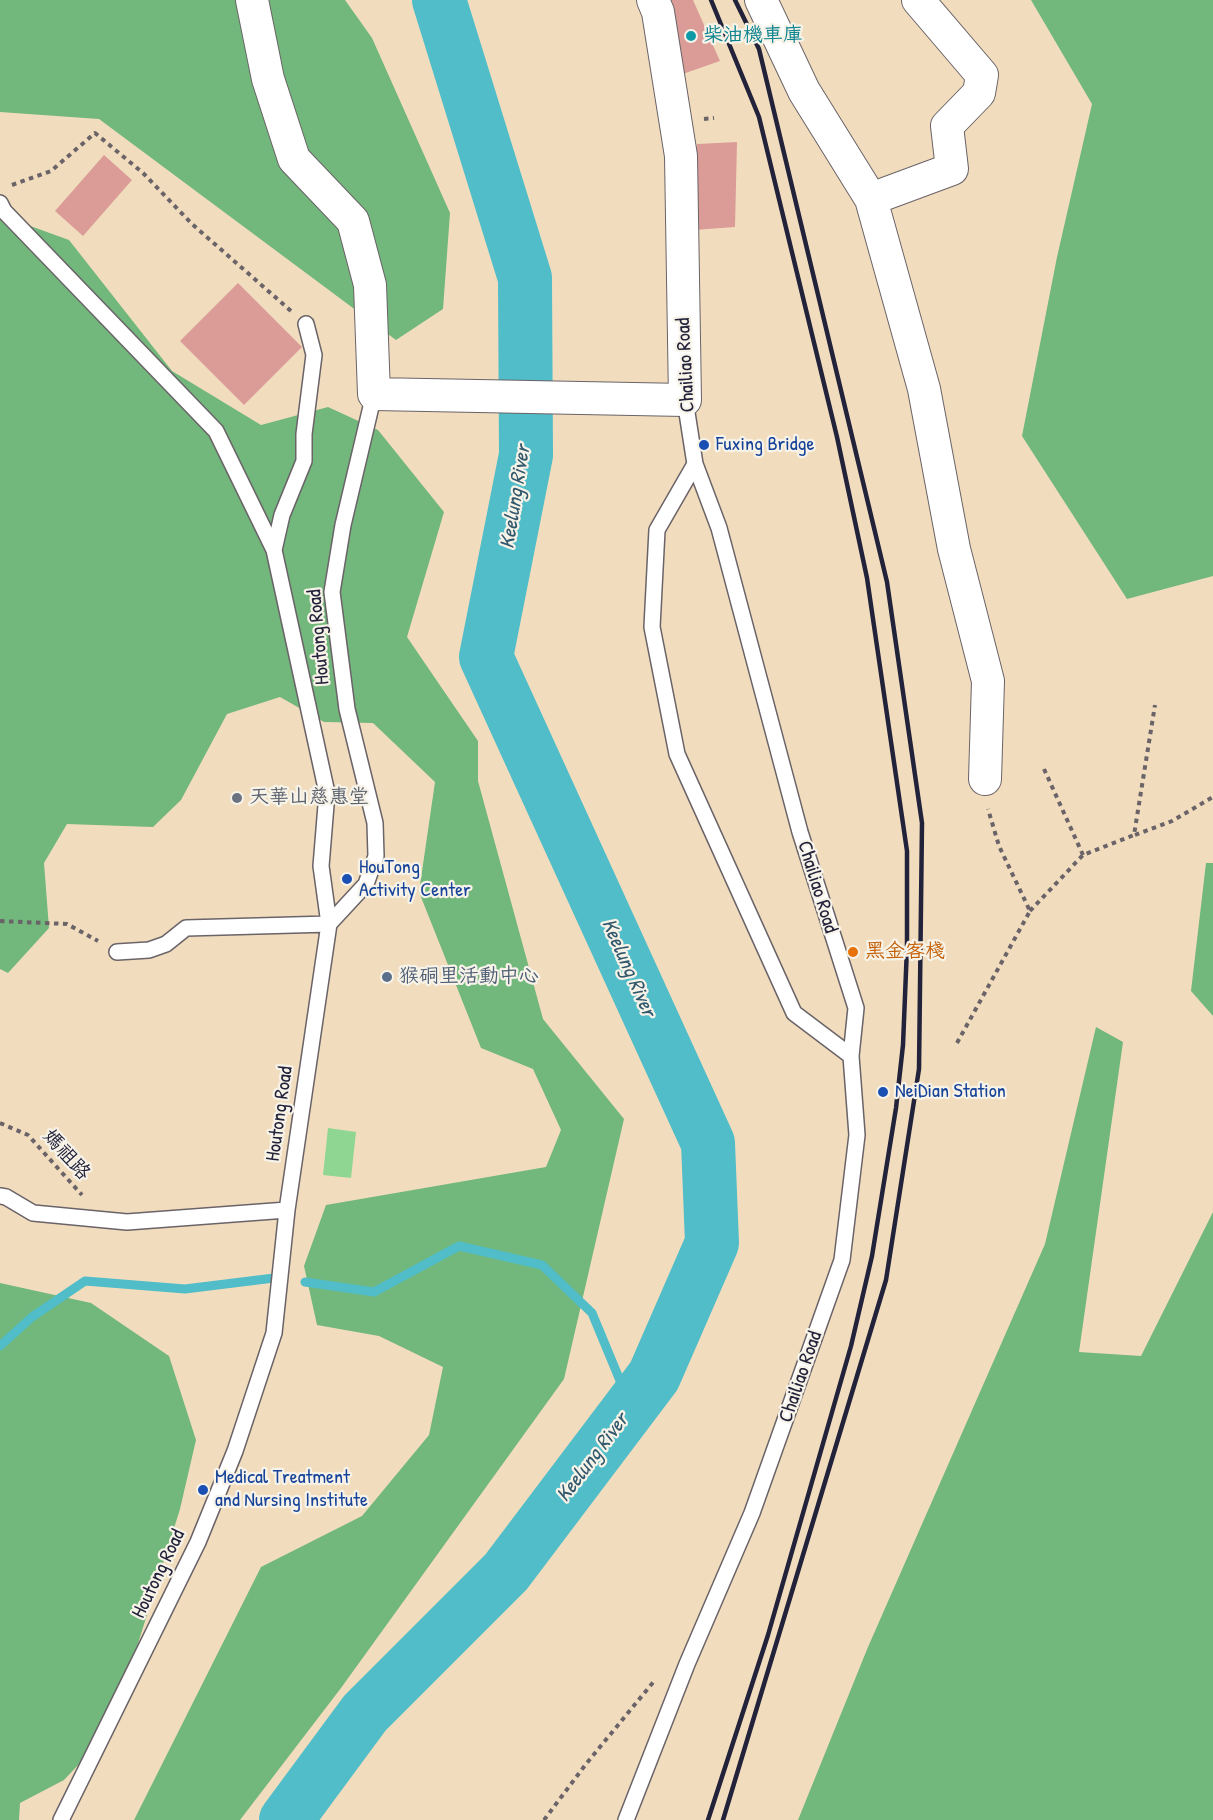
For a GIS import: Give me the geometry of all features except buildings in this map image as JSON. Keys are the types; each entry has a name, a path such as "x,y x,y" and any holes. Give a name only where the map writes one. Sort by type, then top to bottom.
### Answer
{"street":[{"path":"252,0 268,79 294,159 353,221 370,285 374,394 685,400"},
{"name":"Chailiao Road","path":"653,0 658,12 681,156 685,400"},
{"path":"761,0 804,91 872,199 924,389 954,549 988,681 985,779"},
{"path":"872,199 952,169 947,126 980,93 982,75 918,0"}],"lane":[{"path":"0,203 4,211 216,431 274,550 327,793 321,866 329,924 186,928 166,944 148,950 117,952"},
{"path":"274,550 282,515 304,461 304,434 314,355 306,324"},
{"name":"Houtong Road","path":"61,1820 198,1542 235,1451 274,1332 287,1210 329,924 366,884 376,856 375,823 347,709 332,592 343,525 374,394"},
{"name":"Chailiao Road","path":"626,1820 687,1664 753,1513 842,1260 857,1134 851,1056 855,1008 800,832 719,528 695,464 685,400"},
{"path":"695,464 657,530 652,627 677,754 794,1013 851,1056"},
{"path":"0,1196 6,1197 33,1213 127,1222 287,1210"}],"path":[{"path":"10,185 51,171 95,133 143,173 192,224 306,324"},
{"path":"1134,835 1155,705"},
{"path":"1044,769 1083,855"},
{"path":"985,779 986,800 999,846 1030,911"},
{"path":"957,1043 1030,911 1083,855 1172,821 1213,796"},
{"path":"0,921 67,924 117,952"},
{"name":"媽祖路","path":"0,1123 28,1135 71,1181 100,1220"},
{"path":"544,1820 586,1764 657,1678"}],"green space":[{"path":"0,0 345,0 372,38 450,213 443,309 396,340 99,119 0,112"},
{"path":"1031,0 1213,0 1213,576 1127,599 1022,436 1057,257 1092,104"},
{"path":"0,215 69,240 172,371 261,425 328,407 378,430 444,512 407,637 478,741 478,781 543,1019 624,1119 564,1379 341,1688 240,1820 134,1820 261,1567 362,1516 429,1435 443,1367 379,1336 317,1325 304,1266 326,1205 546,1167 561,1130 533,1069 481,1048 419,892 435,782 373,723 324,722 280,697 227,714 181,800 153,827 67,824 44,863 49,928 8,973 0,969"},
{"path":"1206,863 1213,863 1213,1016 1191,991"},
{"path":"1096,1027 1123,1042 1079,1352 1141,1356 1213,1212 1213,1820 798,1820 868,1647 1045,1244"},
{"path":"328,1128 356,1132 351,1178 323,1175"},
{"path":"0,1283 91,1303 169,1356 196,1440 180,1509 111,1730 64,1780 20,1803 19,1820 0,1820"}],"waterway":[{"name":"Keelung River","path":"286,1820 365,1713 506,1572 654,1376 712,1243 708,1143 486,657 526,455 525,278 439,0"},
{"path":"305,1282 374,1292 459,1246 542,1265 592,1313 631,1407"},
{"path":"0,1346 32,1317 85,1281 185,1289 274,1278"}],"railway":[{"path":"708,1820 768,1635 851,1346 872,1256 896,1108 903,1045 907,947 907,851 867,578 837,437 759,117 711,0"},
{"path":"723,1820 886,1280 919,1069 922,823 887,582 759,49 735,0"}],"place":[{"name":"柴油機車庫","path":"691,36"},
{"name":"Fuxing Bridge","path":"704,445"},
{"name":"天華山慈惠堂","path":"237,798"},
{"name":"HouTong Activity Center","path":"347,879"},
{"name":"黑金客棧","path":"853,952"},
{"name":"猴硐里活動中心","path":"387,977"},
{"name":"NeiDian Station","path":"883,1092"},
{"name":"Medical Treatment and Nursing Institute","path":"203,1490"}]}
